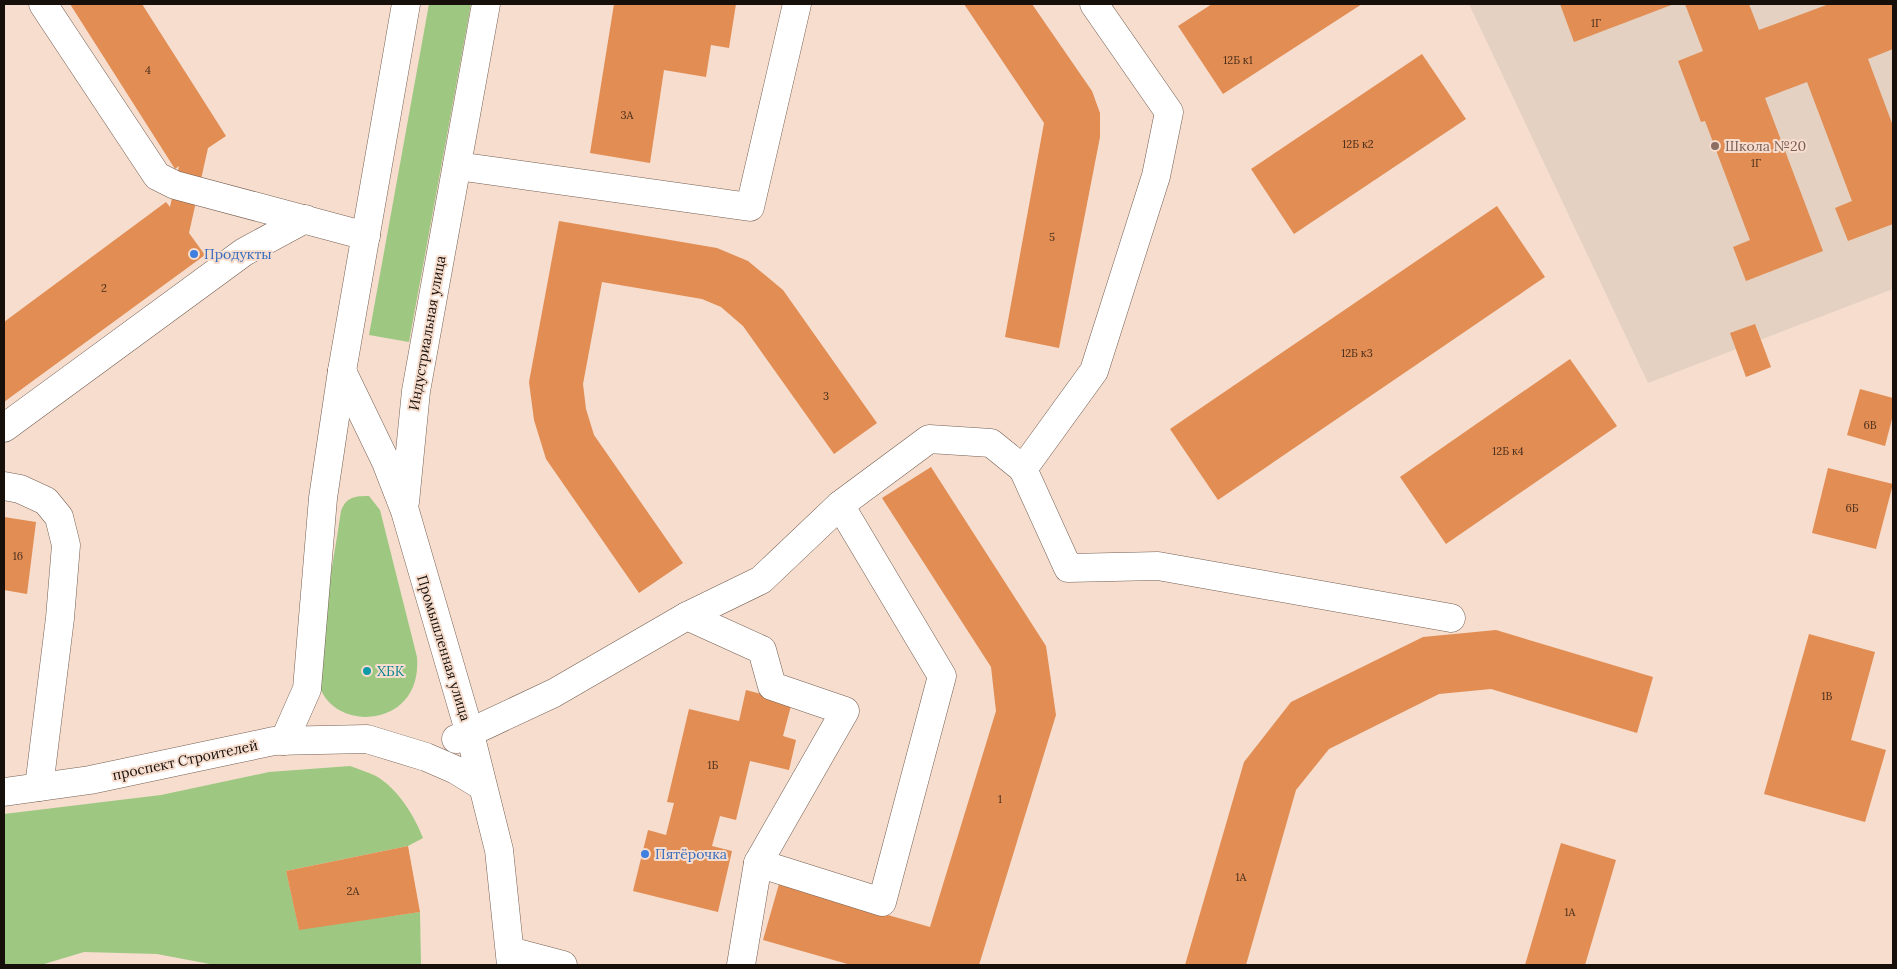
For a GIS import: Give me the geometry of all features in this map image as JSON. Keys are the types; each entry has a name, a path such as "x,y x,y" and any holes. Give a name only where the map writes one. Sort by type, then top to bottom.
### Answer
{"main road":[{"path":"43,4 157,176 175,185 366,236"},
{"path":"284,741 307,689 323,498 342,371 406,4"},
{"name":"Индустриальная улица","path":"405,512 408,454 416,391 486,4"},
{"path":"457,166 750,207 797,4"},
{"path":"1023,469 1094,371 1156,176 1169,112 1094,4"},
{"path":"4,428 236,257 305,219"},
{"path":"342,371 386,462 405,512"},
{"path":"470,734 456,738 554,693 687,616 761,580 840,505 929,439 991,442 1023,469 1068,568 1158,566 1451,618"},
{"path":"4,486 20,489 46,501 59,517 66,545 60,618 39,787"},
{"path":"758,863 882,902 942,676 840,505"},
{"name":"Промышленная улица","path":"405,512 470,734 499,850 510,958"},
{"path":"687,616 762,650 772,686 845,712 758,863 741,965"},
{"name":"проспект Строителей","path":"4,792 90,780 284,741 367,739 426,757 456,770 482,786"},
{"path":"510,958 563,965"}],"shaded area":[{"name":"Школа №20","path":"1469,4 1893,4 1893,289 1648,383"}],"green space":[{"path":"429,4 471,4 409,342 369,335"},
{"path":"359,496 369,496 380,510 417,657 415,682 405,700 391,711 373,716 355,716 338,709 325,697 318,680 318,654 341,511 348,500"},
{"path":"350,766 384,781 404,803 415,820 423,838 408,846 286,871 299,929 420,912 421,965 215,965 157,954 84,952 41,965 4,965 4,814 161,795 269,772"}],"building":[{"path":"70,4 142,4 226,136 208,148 189,233 205,255 4,402 4,322 166,202 170,207 179,166 175,169"},
{"path":"614,4 736,4 729,48 711,45 706,77 664,70 650,163 590,153"},
{"path":"964,4 1032,4 1092,91 1100,113 1100,137 1059,348 1005,337 1044,123"},
{"path":"1212,4 1362,4 1223,94 1178,26"},
{"path":"1560,4 1674,4 1574,42"},
{"path":"1685,4 1749,4 1759,30 1829,4 1893,4 1893,49 1868,59 1893,126 1893,224 1848,241 1835,208 1852,201 1807,82 1765,98 1823,251 1746,281 1733,247 1750,240 1705,121 1701,122 1678,61 1703,51"},
{"path":"1422,54 1466,119 1294,234 1251,169"},
{"path":"1497,206 1545,277 1218,500 1170,429"},
{"path":"559,221 717,248 748,261 783,290 877,423 834,454 743,326 721,307 702,299 602,282 583,384 586,409 594,435 683,563 639,593 546,459 534,420 529,382"},
{"path":"1755,324 1771,367 1746,377 1730,333"},
{"path":"1570,359 1617,426 1446,544 1400,477"},
{"path":"1860,389 1893,398 1893,415 1885,446 1847,435"},
{"path":"931,467 1046,646 1056,715 979,965 851,965 763,940 779,884 930,927 996,711 991,667 882,498"},
{"path":"1828,468 1893,484 1876,549 1812,533"},
{"path":"4,517 36,522 27,594 4,590"},
{"path":"1496,630 1653,677 1637,733 1491,689 1439,694 1329,749 1296,790 1246,965 1185,965 1244,762 1291,702 1423,637"},
{"path":"1809,634 1875,652 1851,740 1886,750 1865,822 1764,794"},
{"path":"746,690 792,702 783,736 796,740 789,770 750,761 736,820 720,816 712,846 732,851 718,912 633,891 648,830 666,835 674,803 667,802 689,709 739,721"},
{"path":"1561,843 1616,860 1585,965 1525,965"},
{"path":"408,846 420,912 299,930 286,871"}],"place":[{"name":"Школа №20","path":"1715,146"},
{"name":"Продукты","path":"194,254"},
{"name":"ХБК","path":"367,671"},
{"name":"Пятёрочка","path":"645,854"}]}
